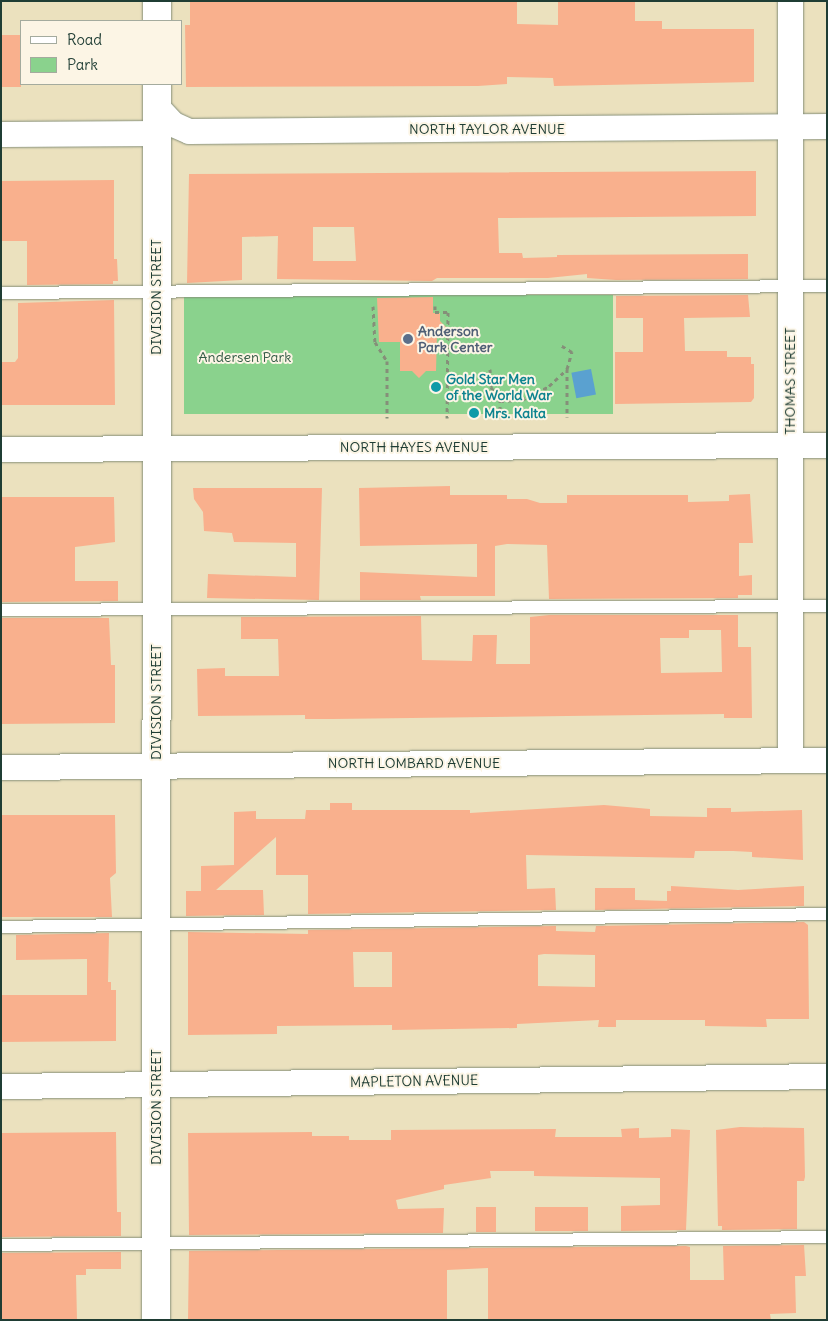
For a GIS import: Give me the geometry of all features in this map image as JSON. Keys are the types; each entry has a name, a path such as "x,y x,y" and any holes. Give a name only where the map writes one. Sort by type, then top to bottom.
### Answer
{"street":[{"path":"157,1 157,20"},
{"name":"THOMAS STREET","path":"790,1 790,760"},
{"path":"1,134 157,108"},
{"name":"NORTH TAYLOR AVENUE","path":"157,108 173,124 189,131 827,126"},
{"name":"DIVISION STREET","path":"156,1320 157,108"},
{"name":"NORTH HAYES AVENUE","path":"1,449 827,445"},
{"name":"NORTH LOMBARD AVENUE","path":"1,767 827,760"},
{"name":"MAPLETON AVENUE","path":"1,1086 827,1076"}],"lane":[{"path":"1,294 373,288 827,286"},
{"path":"1,610 827,606"},
{"path":"1,927 827,914"},
{"path":"1,1245 827,1237"}],"path":[{"path":"373,288 375,342 387,361 387,418"},
{"path":"435,303 434,312 448,312 447,418"},
{"path":"562,346 572,352 567,369 567,417"},
{"path":"490,369 491,387 500,401 500,418"},
{"path":"500,401 522,400 549,386 567,369"}],"green space":[{"name":"Andersen Park","path":"184,295 613,295 613,414 184,414"}],"water":[{"path":"591,369 596,395 576,398 571,373"}],"building":[{"path":"190,1 517,1 517,24 558,25 558,1 635,1 635,21 662,21 662,29 754,29 754,82 554,86 553,78 507,77 507,84 478,86 186,87 185,25 190,25"},
{"path":"1,35 20,35 21,87 1,87"},
{"path":"756,171 756,216 498,218 499,253 522,253 523,258 557,257 557,255 748,254 748,279 616,280 587,278 587,274 548,278 437,278 432,281 277,279 278,236 242,237 242,280 187,283 189,174","holes":["313,227 354,227 356,261 313,261"]},
{"path":"114,180 114,259 117,259 118,281 113,281 113,284 27,285 27,241 1,241 1,181"},
{"path":"748,295 750,317 684,318 685,351 727,351 727,357 751,357 751,364 754,364 754,398 751,402 615,404 615,352 643,352 643,318 616,318 616,296"},
{"name":"Anderson Park Center","path":"433,297 433,313 440,313 440,321 446,327 437,334 436,371 426,371 419,378 412,371 400,371 400,342 379,342 377,298"},
{"path":"114,300 115,405 1,405 1,362 15,362 18,358 18,303"},
{"path":"450,486 450,495 507,495 507,499 527,499 540,503 567,503 567,495 688,495 688,502 729,501 729,495 750,494 753,543 739,543 739,576 752,575 752,595 738,595 738,598 549,599 547,545 507,544 495,546 495,596 420,596 421,600 360,600 360,572 477,577 477,544 360,546 359,488"},
{"path":"193,488 322,488 319,600 207,598 208,574 296,577 296,543 234,542 232,533 204,531 203,512 194,499"},
{"path":"1,497 114,497 115,542 75,547 75,581 118,581 118,601 1,602"},
{"path":"549,615 738,615 738,647 751,647 752,718 724,718 724,714 332,719 305,719 305,715 198,716 197,669 225,668 225,676 279,676 278,639 241,639 241,617 421,616 422,660 472,661 473,635 497,635 496,664 530,664 530,617","holes":["689,630 721,630 722,672 661,673 660,638 689,638"]},
{"path":"1,618 109,618 111,665 115,665 115,723 1,724"},
{"path":"330,803 352,803 352,810 470,810 470,813 604,805 650,809 650,816 707,817 707,808 731,808 731,812 802,810 803,860 752,857 752,852 733,851 695,851 694,858 526,855 527,889 555,888 556,910 308,914 308,875 276,875 276,837 216,890 263,890 264,915 186,916 186,891 201,891 201,866 234,865 234,812 256,811 256,819 305,819 306,810 330,810"},
{"path":"1,815 115,815 116,873 110,878 112,917 1,917"},
{"path":"671,886 738,890 804,886 804,906 595,910 595,888 635,888 635,900 667,901 667,891 671,891"},
{"path":"804,922 808,925 809,1019 766,1019 767,1027 705,1026 705,1020 616,1020 616,1027 598,1027 599,1020 517,1024 517,1028 392,1030 392,1025 277,1026 277,1034 188,1035 188,932 308,934 308,930 556,926 556,931 595,932 596,926","holes":["353,952 392,952 392,987 354,987","538,955 595,955 595,987 538,986"]},
{"path":"109,933 108,982 111,982 111,990 116,990 116,1041 1,1042 1,995 87,995 87,959 16,960 16,935"},
{"path":"740,1127 804,1128 805,1177 804,1181 797,1181 797,1229 722,1230 722,1226 718,1226 716,1130"},
{"path":"639,1128 639,1138 671,1137 671,1129 690,1130 686,1230 621,1231 621,1206 660,1205 660,1178 534,1176 534,1171 490,1171 491,1178 444,1185 444,1189 396,1200 398,1209 444,1208 443,1233 189,1235 188,1133 312,1132 312,1136 349,1136 349,1140 391,1140 391,1130 556,1129 555,1137 622,1137 621,1129"},
{"path":"116,1132 117,1212 121,1212 121,1236 1,1237 1,1133"},
{"path":"476,1207 496,1207 496,1232 476,1232"},
{"path":"535,1207 588,1207 588,1231 535,1231"},
{"path":"804,1245 806,1276 795,1276 796,1313 770,1314 771,1320 488,1320 488,1268 447,1270 447,1320 188,1320 189,1251 686,1246 690,1247 690,1280 724,1280 723,1246"},
{"path":"121,1252 121,1269 86,1269 86,1275 76,1275 77,1320 1,1320 1,1253"}],"place":[{"name":"Anderson Park Center","path":"408,339"},
{"name":"Gold Star Men of the World War","path":"436,387"},
{"name":"Mrs. Kalta","path":"474,413"}]}
